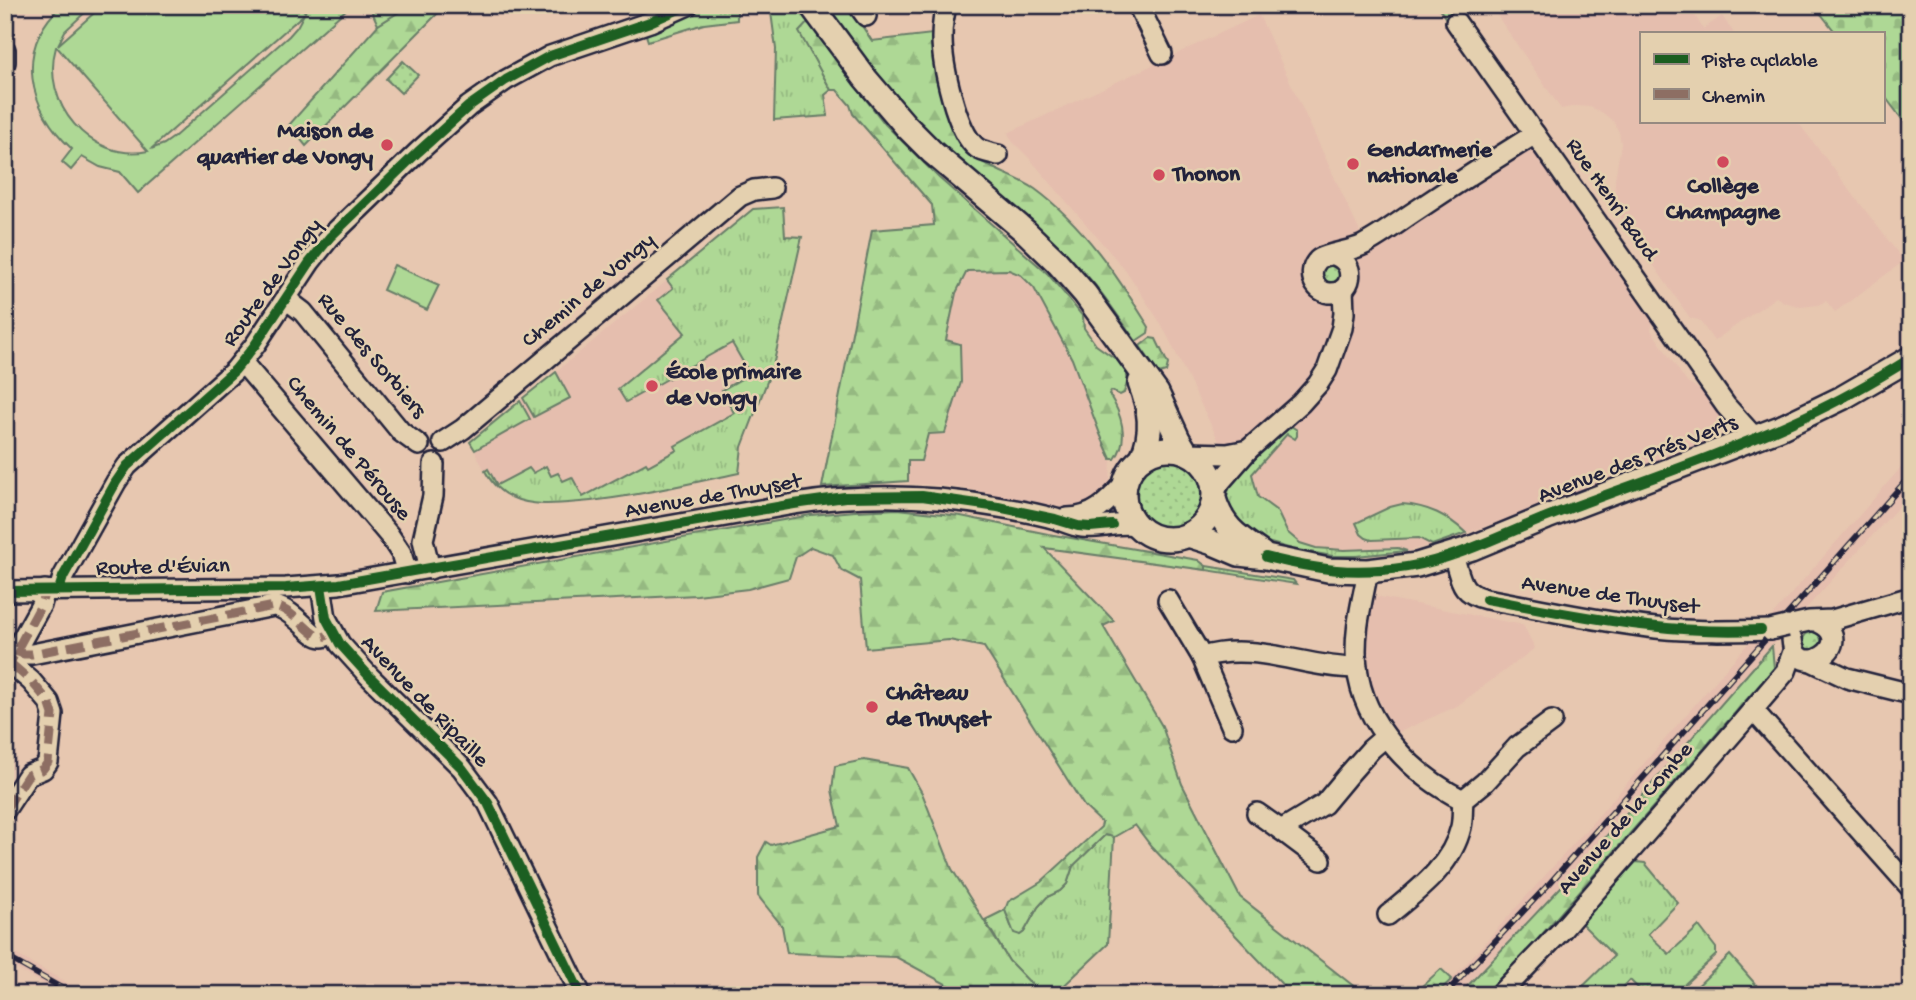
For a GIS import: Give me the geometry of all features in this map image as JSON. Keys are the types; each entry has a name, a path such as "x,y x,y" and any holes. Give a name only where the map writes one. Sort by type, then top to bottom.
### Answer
{"main road":[{"path":"811,5 865,78 906,126 1057,262 1098,311 1157,393 1187,452"},
{"name":"Avenue des Prés Verts","path":"1368,571 1413,566 1453,555 1755,438 1823,408 1911,358"},
{"path":"1131,359 1150,415 1149,438 1142,458"},
{"path":"1214,495 1211,510 1197,528 1188,535 1160,538 1136,525 1125,505 1124,494 1131,468 1142,458 1163,449 1187,452 1205,466 1222,520 1232,532 1266,557"},
{"path":"1188,535 1239,554 1328,570 1368,571"}],"street":[{"name":"Route de Vongy","path":"10,662 41,605 63,577 124,469 242,362 330,237 442,129 485,93 550,56 650,22 688,5"},
{"path":"947,5 942,20 942,40 956,109 976,147 998,155"},
{"path":"1138,5 1162,54"},
{"name":"Rue Henri Baud","path":"1456,22 1726,406 1755,438"},
{"path":"5,50 5,62"},
{"path":"1337,342 1334,318 1313,278 1314,265 1321,257 1362,246 1535,134"},
{"name":"Chemin de Vongy","path":"443,442 463,429 740,195 772,188"},
{"path":"1320,289 1334,293 1343,289 1362,246"},
{"path":"1334,255 1343,258 1350,269"},
{"path":"1214,495 1221,481 1248,450 1314,390 1326,370 1344,319 1343,289"},
{"name":"Rue des Sorbiers","path":"286,299 303,312 401,432 419,445"},
{"name":"Chemin de Pérouse","path":"242,362 390,535 401,553 407,573"},
{"path":"1726,406 1729,448"},
{"path":"435,437 443,442 446,452 438,463 429,464 421,459 419,445 426,439 435,437"},
{"path":"1187,452 1220,454 1248,450"},
{"path":"430,569 423,540 433,496 433,464"},
{"name":"Avenue de Thuyset","path":"1055,519 1092,513 1125,483"},
{"name":"Avenue de Thuyset","path":"321,586 794,503 845,497 895,495 951,499 1084,527 1136,525"},
{"name":"Avenue de Thuyset","path":"1453,555 1464,587 1470,594 1479,597 1649,627 1792,638"},
{"path":"1368,571 1356,642 1357,668 1362,691 1385,737 1425,776 1444,791 1463,800"},
{"name":"Route d'Évian","path":"5,591 321,586"},
{"name":"Avenue de Ripaille","path":"321,586 323,634 447,752 476,785 498,822 579,994"},
{"path":"1792,638 1839,618 1911,597"},
{"path":"1168,600 1202,657 1232,727"},
{"path":"1792,638 1821,658 1840,631 1848,625 1911,605"},
{"path":"5,810 28,775 43,769 48,762 53,714 49,702 10,662 24,654 267,606 287,610 323,634"},
{"path":"1792,638 1829,631 1835,672"},
{"path":"1792,638 1835,672 1858,681 1911,694"},
{"name":"Avenue de la Combe","path":"1499,995 1561,931 1786,671 1792,638"},
{"path":"1202,657 1234,651 1256,652 1338,668 1357,668"},
{"path":"1753,710 1911,888"},
{"path":"1388,915 1430,879 1443,863 1461,828 1463,800 1485,782 1517,747 1552,721"},
{"path":"1281,830 1324,804 1356,765 1385,737"},
{"path":"1257,813 1321,860"}],"shaded area":[{"name":"Collège Champagne","path":"1490,5 1689,5 1703,29 1722,16 1733,32 1640,32 1640,122 1798,122 1904,261 1835,312 1826,301 1801,307 1776,297 1714,341 1699,320 1690,318 1614,208 1615,179 1621,144 1613,121 1590,107 1561,109"},
{"path":"1259,15 1365,243 1535,134 1656,306 1651,330 1686,381 1711,397 1719,420 1718,428 1709,441 1703,446 1554,502 1432,545 1407,551 1333,556 1272,544 1227,492 1236,476 1163,327 1127,272 1012,141 1008,133"},
{"path":"1008,270 1021,275 1034,288 1072,359 1111,459 1108,487 1082,507 1065,508 972,490 909,484 908,461 921,461 928,434 956,293 967,271"},
{"name":"École primaire de Vongy","path":"675,274 734,347 750,374 773,366 742,447 739,473 625,497 568,503 521,501 503,493 489,479 470,442"},
{"path":"1911,456 1911,493 1772,646 1576,871 1464,990 1459,995 1435,995 1594,821"},
{"path":"1375,596 1523,625 1535,648 1457,706 1395,734 1369,678 1365,633"},
{"path":"5,948 89,995 63,995 5,963"}],"green space":[{"path":"62,5 93,5 65,31 58,45 103,5 299,5 305,12 308,5 345,5 348,8 138,193 120,172 100,167 82,157 71,170 62,162 72,149 45,116 32,78 32,59 37,40 47,22","holes":["304,14 289,36 174,137 151,149","57,47 148,151 127,152 107,148 89,138 74,124 55,88 53,68"]},
{"path":"369,5 410,5 378,25"},
{"path":"410,5 446,5 306,146 289,125 378,25"},
{"path":"709,5 744,5 737,8 737,20 704,24 648,41 646,35"},
{"path":"770,5 800,5 810,20 800,32 831,90 825,95 828,116 774,120 776,49"},
{"path":"825,5 848,5 872,41 932,34 937,66 973,155 1035,189 1069,218 1125,289 1149,327 1148,333 1136,341 1101,292 1077,265 910,115 876,75"},
{"path":"1437,5 1472,5 1448,22"},
{"path":"1814,5 1911,5 1911,131 1884,95 1884,32 1835,32"},
{"path":"810,20 843,70 885,124 939,178 1048,274 1083,317 1084,328 1096,345 1120,362 1125,369 1128,380 1124,393 1120,395 1111,391 1109,394 1117,409 1123,435 1120,451 1115,459 1111,459 1100,434 1072,359 1034,288 1021,275 1009,270 967,271 956,293 946,340 960,344 961,382 945,433 928,434 921,461 908,461 908,481 822,487 872,230 934,225 932,205 853,114 850,105 837,90 831,90 799,32"},
{"path":"403,61 418,75 401,93 386,79"},
{"path":"783,207 785,236 802,237 773,366 742,447 739,473 640,494 563,503 536,504 519,500 496,486 485,471 488,469 497,485 529,468 533,473 546,466 551,476 558,473 563,481 572,477 583,497 646,463 648,466 677,450 675,446 734,413 722,390 750,374 732,343 626,402 618,389 685,333 658,300 673,288 667,280 753,209"},
{"path":"1331,263 1342,271 1338,282 1329,284 1322,279 1321,270"},
{"path":"394,265 439,285 427,310 383,290"},
{"path":"1150,338 1156,339 1168,364 1166,372 1159,374 1140,346"},
{"path":"556,372 570,398 534,417 523,398"},
{"path":"520,401 530,419 475,450 470,442"},
{"path":"1288,426 1297,430 1295,439 1287,434 1252,474 1258,497 1277,511 1287,532 1300,543 1316,548 1398,548 1407,551 1333,556 1292,549 1260,540 1232,517 1226,501 1230,484"},
{"path":"1162,457 1176,457 1190,463 1200,473 1206,494 1200,515 1190,525 1176,531 1162,531 1148,525 1138,515 1132,501 1132,487 1138,473 1148,463"},
{"path":"1402,504 1437,512 1466,533 1432,545 1419,538 1372,540 1361,534 1356,523"},
{"path":"898,509 961,516 1198,560 1206,566 1206,570 1044,548 1114,621 1103,626 1162,726 1182,784 1240,897 1365,995 1292,995 1151,846 1135,825 1114,837 1105,835 1073,866 1067,884 1047,897 1038,907 1024,932 1020,935 1014,933 1005,910 1008,902 1041,882 1101,827 1102,823 1084,806 984,647 949,640 866,648 860,580 841,570 833,555 811,547 796,557 789,578 748,589 697,595 376,611 382,592 811,515"},
{"path":"1206,566 1293,580 1296,584 1206,570"},
{"path":"1808,632 1816,632 1821,641 1819,648 1808,650 1803,645 1803,637"},
{"path":"1772,646 1774,668 1517,963 1486,995 1459,995 1576,871"},
{"path":"864,760 908,768 922,793 952,869 1009,961 1042,995 966,995 896,957 787,953 782,926 758,896 758,857 766,842 771,845 840,826 832,790 835,766"},
{"path":"1105,835 1114,837 1108,944 1054,995 1042,995 1009,961 985,920 1005,910 1011,926 1020,935 1038,907 1047,897 1067,884 1073,866"},
{"path":"1636,862 1645,863 1678,903 1648,934 1669,954 1699,926 1716,948 1716,955 1673,995 1645,995 1630,980 1616,995 1574,995 1614,956 1580,922"},
{"path":"1730,955 1765,995 1734,995 1731,988 1715,995 1688,995"},
{"path":"1441,969 1452,979 1435,995 1412,995"}],"railway":[{"path":"1444,995 1549,884 1911,475"},
{"path":"5,956 74,995"}],"marked path":[{"path":"5,672 41,605 45,590"},
{"path":"15,651 32,654 274,606 288,612 318,636 333,633"},
{"path":"5,810 28,775 43,769 48,762 53,714 49,702 31,681 9,662"}],"cycle path":[{"path":"59,590 63,577 127,466 235,370 330,237 418,152 469,106 506,80 550,56 650,22 688,5"},
{"path":"1266,557 1319,568 1353,571 1427,563 1483,544 1774,430 1845,397 1911,358"},
{"path":"5,591 286,588 339,584 845,497 922,496 998,507 1078,526 1112,525"},
{"path":"321,586 326,618 340,644 462,768 488,803 581,995"},
{"path":"1486,599 1589,618 1657,627 1761,630"}],"place":[{"name":"Maison de quartier de Vongy","path":"387,145"},
{"name":"Collège Champagne","path":"1723,162"},
{"name":"Gendarmerie nationale","path":"1353,164"},
{"name":"Thonon","path":"1159,175"},
{"name":"École primaire de Vongy","path":"652,386"},
{"name":"Château de Thuyset","path":"872,707"}]}
